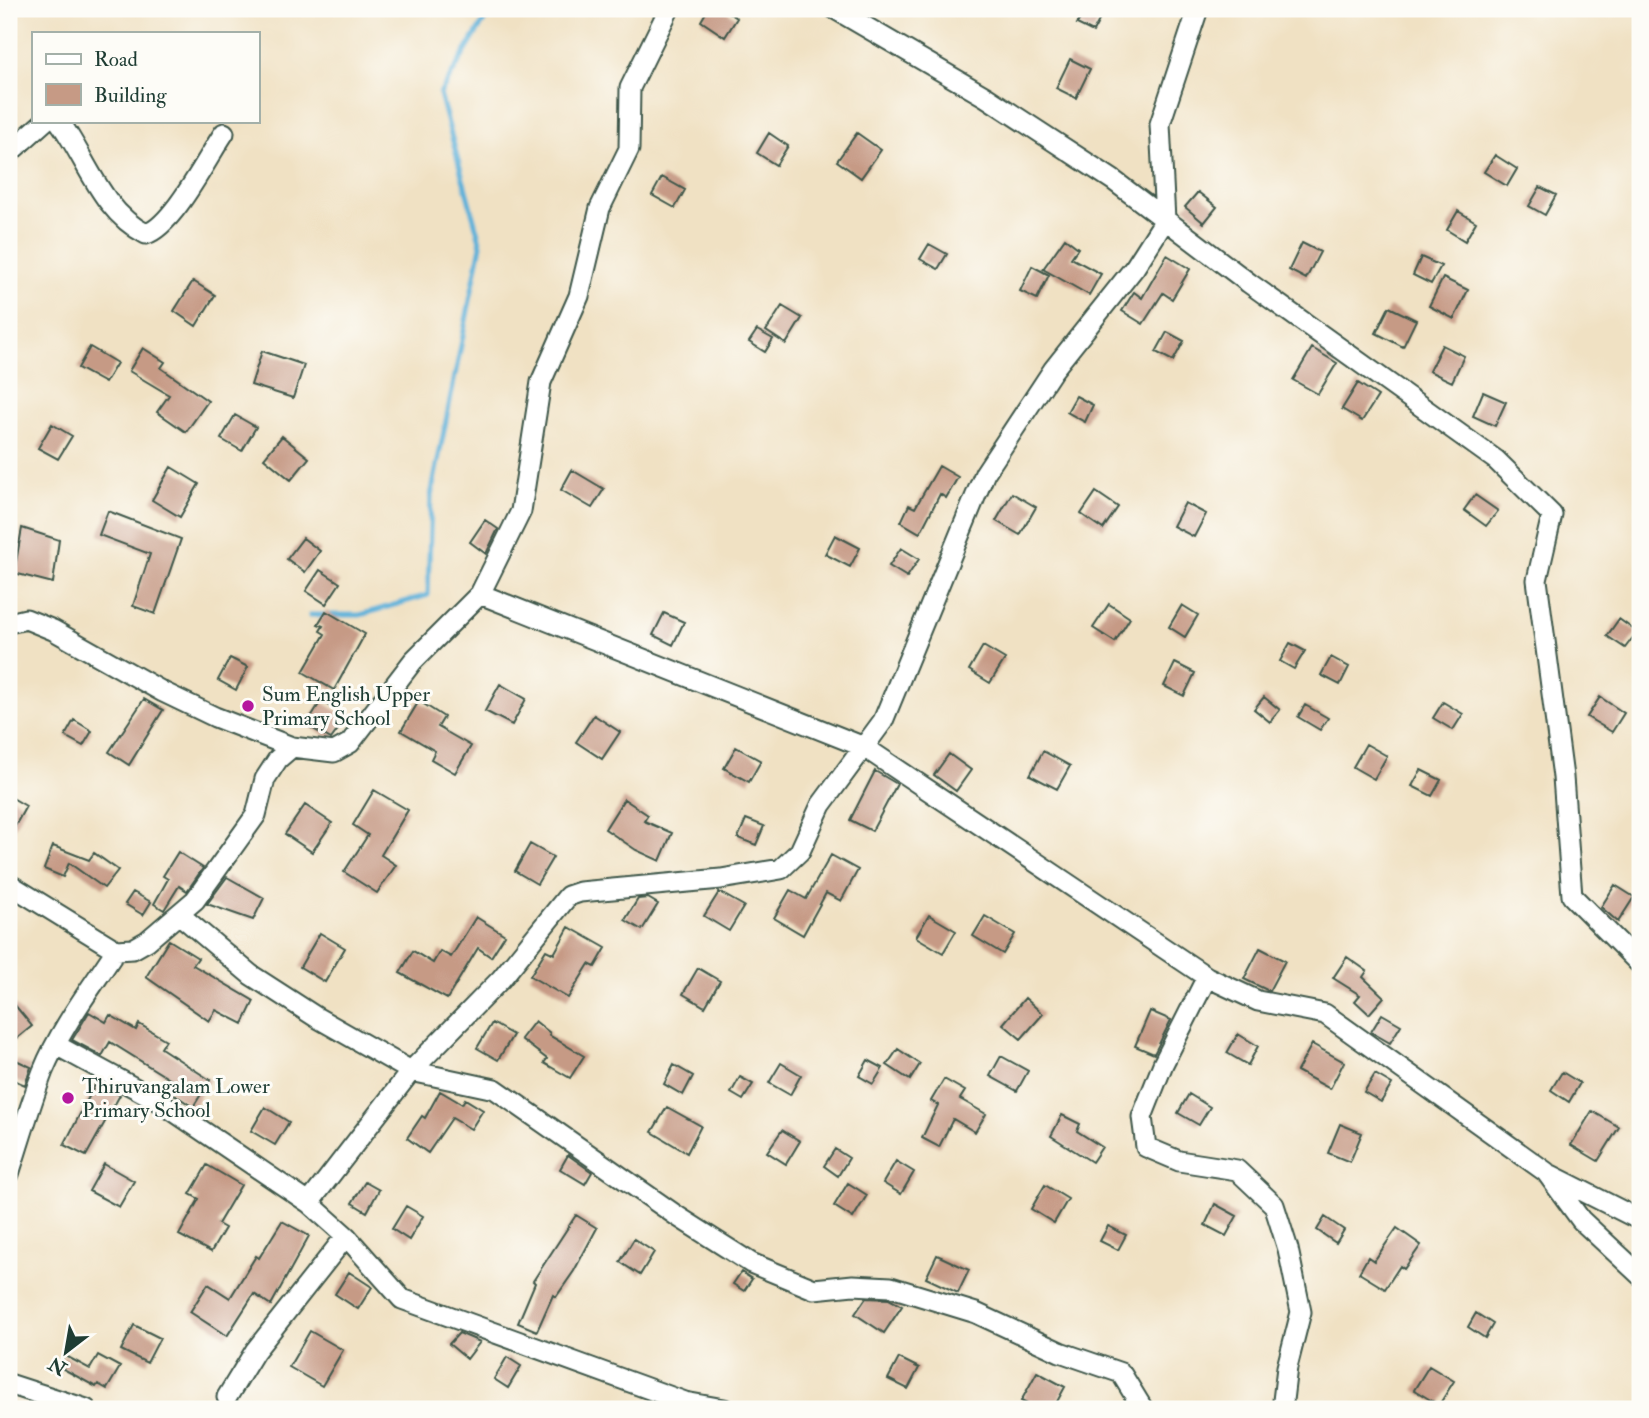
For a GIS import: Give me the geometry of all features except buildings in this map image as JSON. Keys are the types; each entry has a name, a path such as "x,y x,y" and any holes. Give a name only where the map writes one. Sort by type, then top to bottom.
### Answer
{"street":[{"path":"9,623 26,620 53,631 163,692 215,717 292,747 334,752 350,743 413,661 480,594 521,511 541,382 579,296 600,208 629,149 629,88 669,9"},
{"path":"835,9 986,97 1113,180 1496,460 1552,515 1537,580 1563,776 1572,896 1640,964"},
{"path":"309,1203 411,1071 501,979 568,896 580,892 721,879 781,869 800,851 821,805 883,721 985,473 1053,370 1135,267 1165,220 1160,124 1198,9"},
{"path":"9,153 44,122"},
{"path":"60,122 95,184 133,228 146,234 154,232 170,214 224,134"},
{"path":"480,594 864,747 1207,977 1258,1002 1325,1014 1546,1172 1640,1220"},
{"path":"9,884 116,950 133,949 180,915 256,815 265,779 278,759 292,747"},
{"path":"180,915 251,975 411,1071 495,1088 677,1216 751,1263 814,1289 853,1285 891,1287 976,1313 1060,1352 1121,1373 1143,1409"},
{"path":"9,1174 44,1071 56,1045 74,1011 116,950"},
{"path":"1207,977 1163,1065 1142,1116 1146,1147 1179,1161 1237,1170 1274,1205 1288,1249 1301,1312 1287,1367 1282,1409"},
{"path":"56,1045 157,1100 309,1203 346,1236 402,1298 685,1402 724,1409"},
{"path":"1546,1172 1581,1220 1640,1275"},
{"path":"227,1397 255,1352 346,1236"},
{"path":"9,1384 86,1409"}],"waterway":[{"path":"310,615 360,615 428,595 431,496 481,245 440,94 491,9"}],"place":[{"name":"Sum English Upper Primary School","path":"248,706"},
{"name":"Thiruvangalam Lower Primary School","path":"68,1098"}]}
